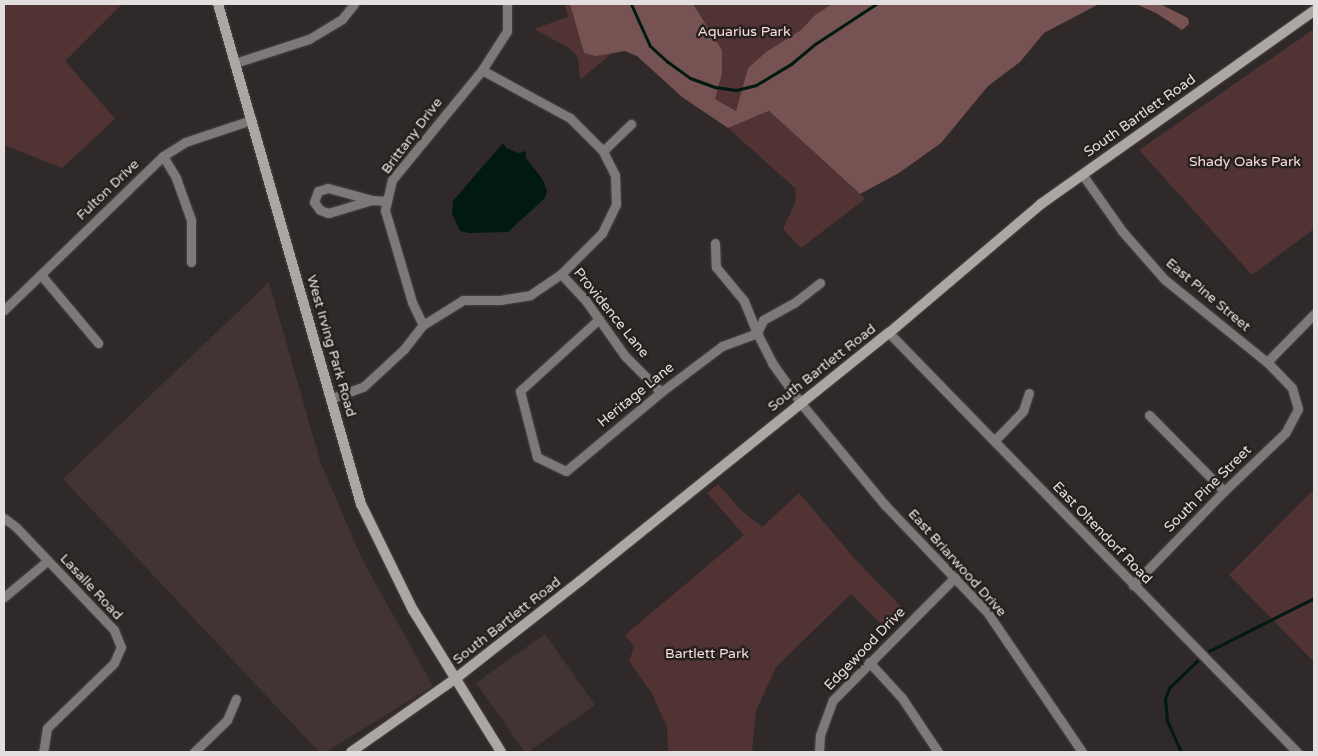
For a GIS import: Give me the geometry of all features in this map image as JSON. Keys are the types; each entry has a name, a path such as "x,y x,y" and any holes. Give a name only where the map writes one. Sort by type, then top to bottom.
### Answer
{"main road":[{"name":"West Irving Park Road","path":"218,4 361,504 413,610 501,752"},
{"name":"South Bartlett Road","path":"351,752 455,679 580,581 800,402 889,333 1041,204 1314,10"}],"street":[{"path":"235,62 309,39 342,19 354,4"},
{"name":"Brittany Drive","path":"424,325 412,302 385,210 392,180 482,70 507,31 507,4"},
{"path":"332,398 363,387 404,349 424,325 463,300 500,300 530,296 561,274 602,232 616,204 615,175 604,151 570,118 482,70"},
{"name":"Fulton Drive","path":"4,310 163,156 186,142 250,120"},
{"path":"604,151 631,124"},
{"path":"163,156 176,178 191,220 191,262"},
{"name":"East Pine Street","path":"1082,174 1122,231 1164,279 1268,362 1292,388 1298,409"},
{"path":"372,200 328,213 320,210 314,202 318,191 328,188 372,200 387,201"},
{"name":"East Briarwood Drive","path":"715,243 716,267 744,302 756,333 772,363 800,402 885,505 956,577 997,626 1082,752"},
{"name":"Providence Lane","path":"561,274 586,301 625,356 661,392"},
{"path":"41,275 98,343"},
{"path":"756,333 763,320 794,303 820,282"},
{"path":"1268,362 1314,314"},
{"name":"Heritage Lane","path":"599,319 520,391 537,456 566,471 661,392 722,346 756,333"},
{"name":"East Oltendorf Road","path":"889,333 1297,752"},
{"path":"994,441 1023,411 1029,394"},
{"name":"South Pine Street","path":"1133,585 1224,491 1285,433 1298,409"},
{"path":"1149,415 1224,491"},
{"name":"Lasalle Road","path":"4,518 16,527 114,630 121,647 114,663 47,728 43,752"},
{"path":"4,598 47,561"},
{"name":"Edgewood Drive","path":"819,752 820,735 833,700 956,577"},
{"path":"869,662 902,698 938,752"},
{"path":"194,752 227,720 236,699"}],"shaded area":[{"path":"570,4 693,4 722,50 722,74 715,99 736,111 748,68 766,52 801,30 815,15 832,4 1099,4 1044,33 1020,62 988,86 941,143 899,173 860,194 769,111 728,128 682,97 637,56 625,51 596,56 584,53"},
{"path":"1136,4 1160,4 1188,18 1189,24 1182,30 1156,13"},
{"path":"503,143 506,148 519,153 526,151 526,158 543,180 547,192 545,198 508,232 469,233 460,231 452,214 453,201"},
{"path":"269,282 320,461 363,561 433,686 326,752 319,752 63,479"},
{"path":"545,634 595,705 528,752 525,752 476,683"}],"green space":[{"path":"4,4 122,4 65,61 115,119 62,168 4,145"},
{"path":"565,4 570,4 584,53 613,52 580,80 578,58 569,48 534,29 568,17"},
{"name":"Aquarius Park","path":"693,4 832,4 815,15 801,30 766,52 748,68 736,111 715,99 722,74 722,50"},
{"name":"Shady Oaks Park","path":"1314,29 1314,229 1252,275 1139,150"},
{"path":"769,111 865,199 801,248 783,229 796,200 795,188 728,128"},
{"name":"Bartlett Park","path":"718,484 741,510 762,527 799,493 855,559 908,614 888,631 851,594 776,667 756,711 752,752 668,752 667,727 651,692 629,661 634,647 625,635 744,535 707,493"},
{"path":"1314,489 1314,662 1229,575"}],"waterway":[{"path":"631,4 650,46 668,62 690,78 715,87 736,90 756,85 791,64 815,44 876,4"},
{"path":"1209,651 1314,598"},
{"path":"1181,752 1167,721 1165,699 1169,688 1197,661"}]}
